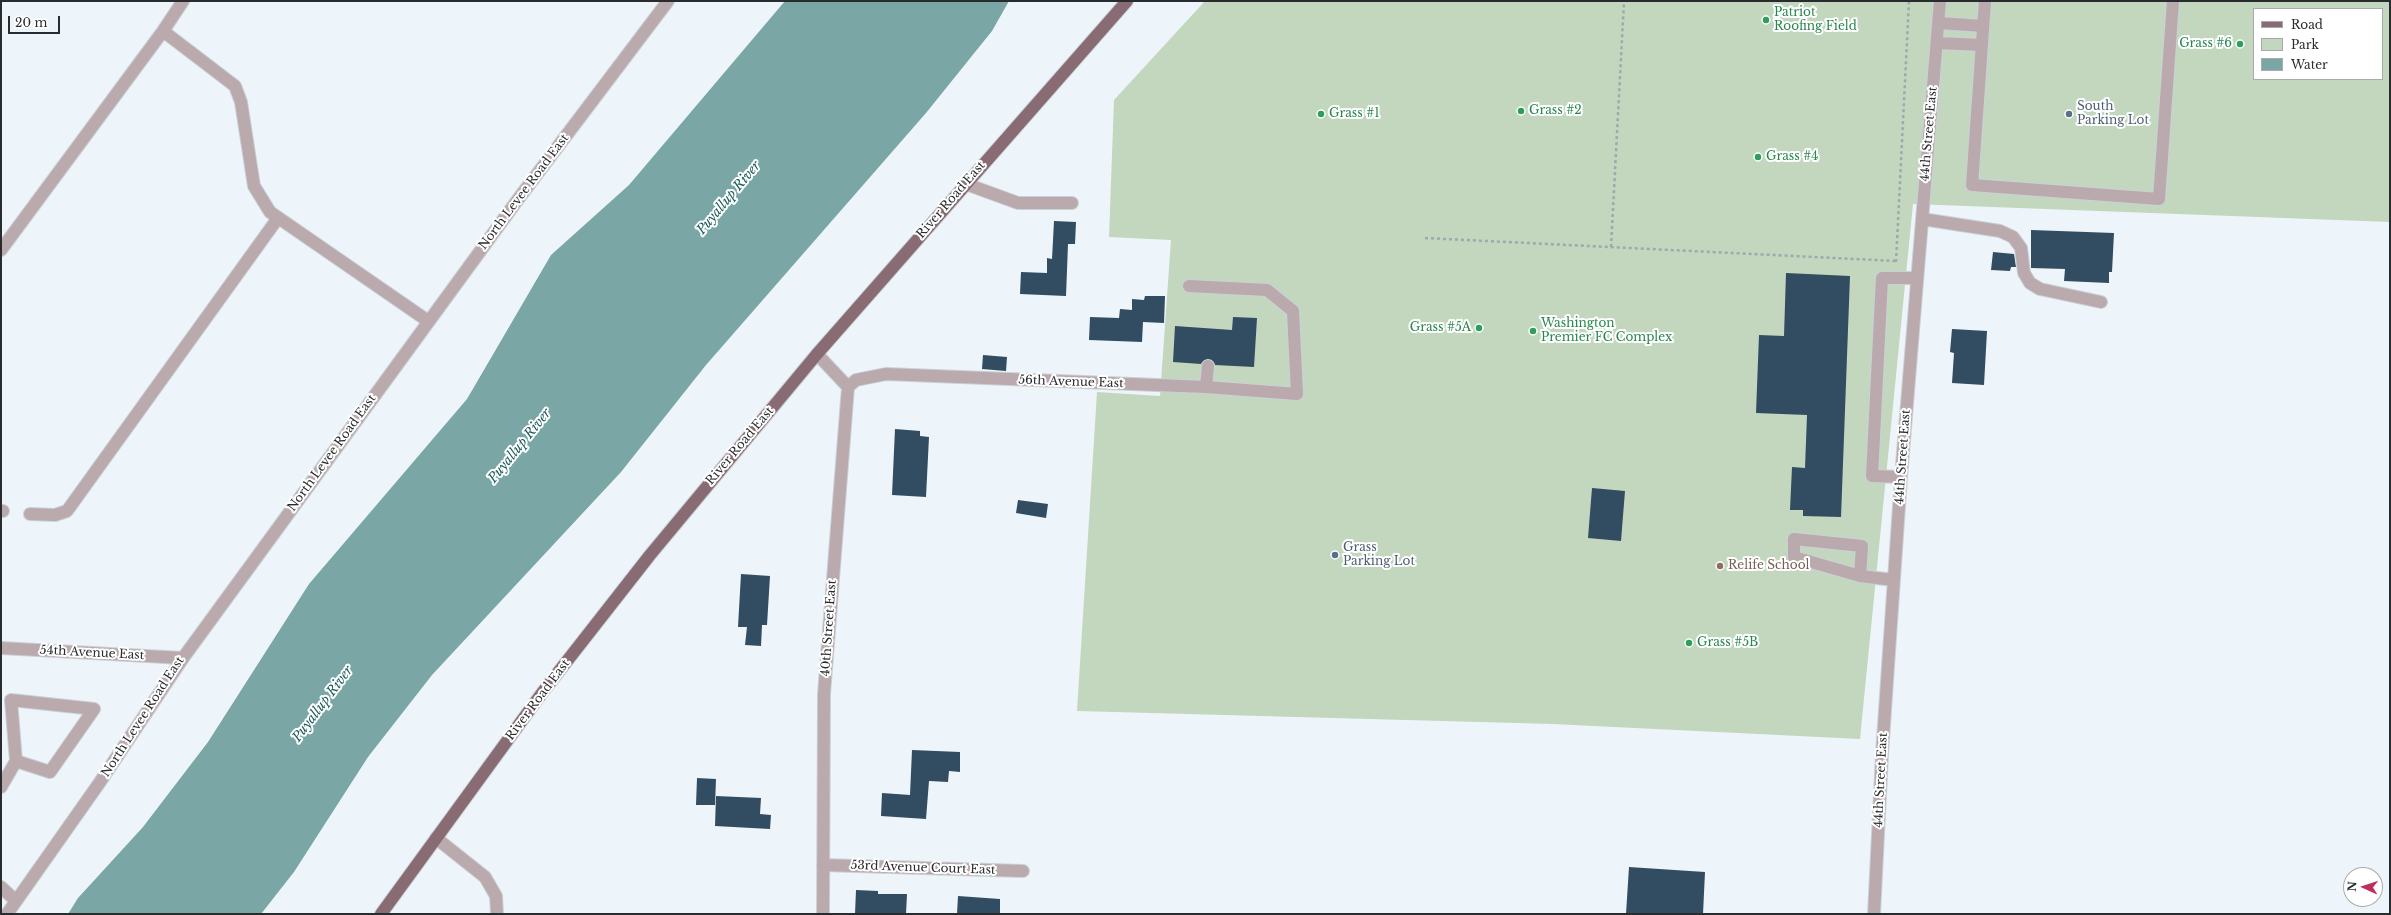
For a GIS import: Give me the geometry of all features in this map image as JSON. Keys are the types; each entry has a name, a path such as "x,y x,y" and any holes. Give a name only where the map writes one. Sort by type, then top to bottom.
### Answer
{"main road":[{"name":"River Road East","path":"381,914 542,693 650,555 817,354 1127,1"}],"street":[{"path":"1,250 163,31 183,1"},
{"name":"North Levee Road East","path":"6,914 100,782 182,658 519,198 668,1"},
{"name":"44th Street East","path":"1874,914 1882,754 1901,477 1940,1"},
{"path":"1985,1 1972,185 2159,199 2173,1"},
{"path":"1939,23 1983,26"},
{"path":"163,31 235,86 241,102 254,186 270,212 428,322"},
{"path":"1937,43 1982,45"},
{"path":"966,184 1018,203 1072,203"},
{"path":"30,514 55,515 67,511 278,218"},
{"path":"1922,219 2000,231 2013,237 2021,248 2024,273 2030,283 2040,290 2101,302"},
{"path":"1901,477 1872,476 1882,278 1917,278"},
{"name":"56th Avenue East","path":"848,388 856,380 886,374 1206,387 1297,394 1293,312 1266,290 1189,286"},
{"path":"817,354 848,388"},
{"path":"1206,387 1208,366"},
{"name":"40th Street East","path":"823,914 824,694 848,388"},
{"path":"1860,576 1862,546 1794,539 1794,557 1860,576 1894,580"},
{"name":"54th Avenue East","path":"1,648 182,658"},
{"path":"1,787 16,761 11,700 94,709 50,772 16,761"},
{"path":"436,838 484,877 496,896 497,914"},
{"name":"53rd Avenue Court East","path":"823,865 1023,871"},
{"path":"1,887 16,901"}],"path":[{"path":"1611,247 1624,1"},
{"path":"1895,278 1909,1"},
{"path":"1425,238 1896,261"}],"green space":[{"name":"Washington Premier FC Complex","path":"1205,1 2390,1 2390,222 1913,204 1860,739 1553,724 1077,711 1097,392 1160,396 1171,240 1109,237 1114,100"}],"water":[{"name":"Puyallup River","path":"785,1 1009,1 992,31 926,113 706,365 621,472 432,675 368,757 294,872 261,914 68,914 78,898 143,827 208,742 309,584 467,399 551,255 629,185"}],"building":[{"path":"1054,221 1076,222 1075,244 1068,244 1066,296 1020,294 1021,272 1047,273 1047,258 1052,259"},
{"path":"2031,230 2114,233 2112,272 2109,272 2109,283 2064,281 2065,269 2031,268"},
{"path":"1993,252 2014,254 2016,267 2011,267 2010,271 1991,270"},
{"path":"1786,273 1850,276 1841,517 1803,516 1803,510 1790,510 1792,467 1805,468 1807,415 1756,413 1759,335 1784,336"},
{"path":"1145,296 1165,296 1164,323 1143,322 1142,342 1089,340 1090,317 1119,318 1120,309 1132,310 1132,299 1144,300"},
{"path":"1233,317 1257,318 1254,367 1215,365 1208,359 1201,364 1173,362 1175,326 1232,330"},
{"path":"1952,329 1987,331 1984,385 1952,383 1954,353 1950,352"},
{"path":"983,355 1007,357 1006,371 982,369"},
{"path":"895,429 920,431 920,436 929,437 926,497 892,495"},
{"path":"1592,488 1625,491 1621,541 1588,538"},
{"path":"1018,500 1048,504 1046,518 1016,513"},
{"path":"741,574 770,576 767,625 762,625 761,646 745,645 747,627 738,627"},
{"path":"912,750 960,752 960,772 949,771 948,782 929,781 926,819 881,816 882,793 910,795"},
{"path":"697,778 716,779 715,805 696,805"},
{"path":"716,796 761,798 760,814 771,815 770,829 715,826"},
{"path":"1629,867 1705,872 1703,914 1626,914"},
{"path":"856,890 878,891 878,894 907,894 906,914 855,914"},
{"path":"958,896 1000,899 1000,914 957,914"}],"place":[{"name":"Patriot Roofing Field","path":"1766,20"},
{"name":"Grass #6","path":"2240,44"},
{"name":"Grass #2","path":"1521,111"},
{"name":"Grass #1","path":"1321,114"},
{"name":"South Parking Lot","path":"2069,114"},
{"name":"Grass #4","path":"1758,157"},
{"name":"Grass #5A","path":"1479,328"},
{"name":"Washington Premier FC Complex","path":"1533,331"},
{"name":"Grass Parking Lot","path":"1335,555"},
{"name":"Relife School","path":"1720,566"},
{"name":"Grass #5B","path":"1689,643"}]}
